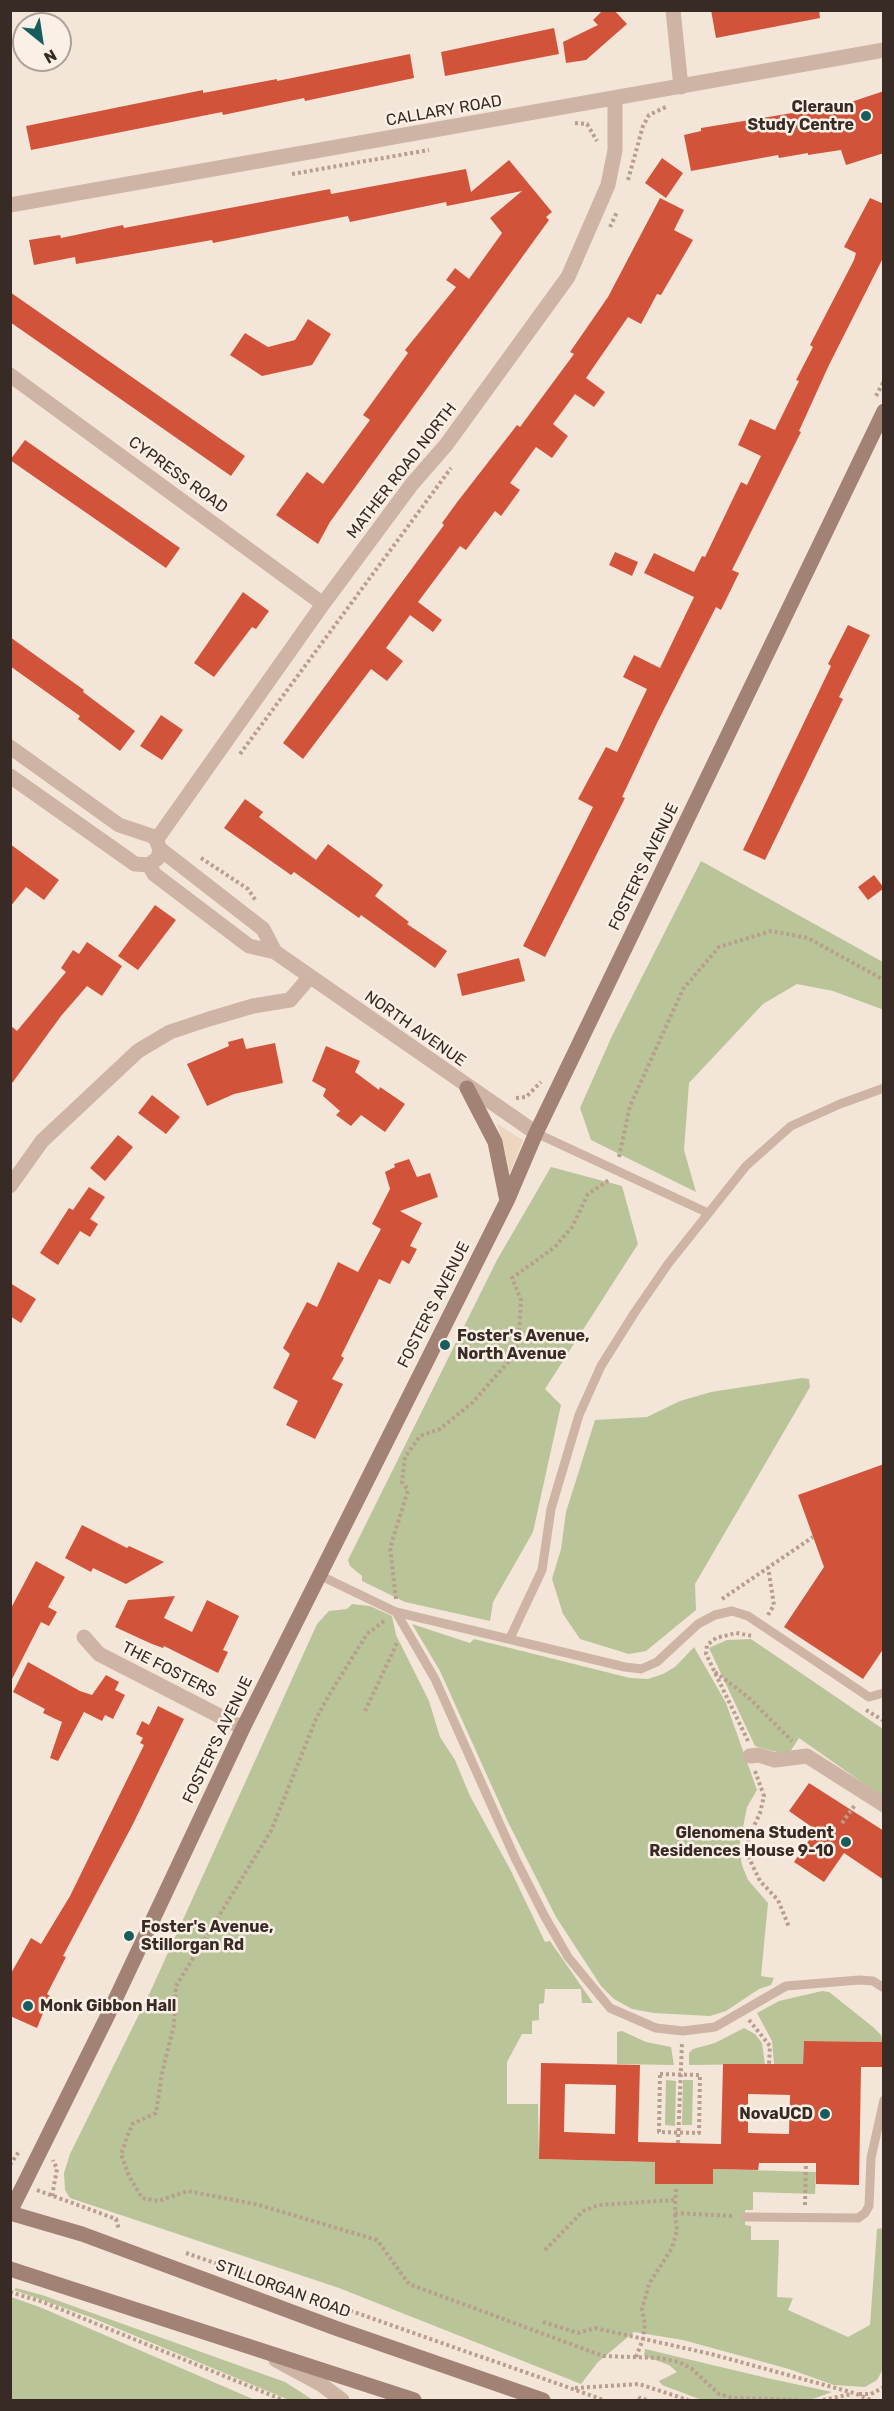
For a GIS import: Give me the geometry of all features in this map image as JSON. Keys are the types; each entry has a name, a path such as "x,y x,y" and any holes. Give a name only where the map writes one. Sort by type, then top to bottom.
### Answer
{"main road":[{"name":"FOSTER'S AVENUE","path":"10,2212 107,2017 243,1728 507,1201 536,1133 878,406"},
{"path":"467,1088 495,1142 507,1201"},
{"name":"STILLORGAN ROAD","path":"10,2212 82,2234 338,2329 543,2400"},
{"path":"10,2269 414,2400"}],"street":[{"path":"674,10 681,87"},
{"name":"CALLARY ROAD","path":"10,205 884,50"},
{"name":"MATHER ROAD NORTH","path":"158,844 323,604 412,484 446,445 568,277 608,185 615,150 615,99"},
{"name":"CYPRESS ROAD","path":"10,375 323,604"},
{"name":"NORTH AVENUE","path":"10,747 119,825 149,834 158,844 263,929 275,952"},
{"name":"NORTH AVENUE","path":"10,776 135,864 149,865 154,874 249,946 275,952 467,1088 536,1133"},
{"path":"128,857 128,842 140,833"},
{"path":"149,865 158,858 158,844"},
{"path":"10,1186 42,1141 138,1051 170,1032 253,1006 290,1000 309,978"},
{"name":"THE FOSTERS","path":"84,1637 99,1654 243,1728"},
{"path":"750,1756 759,1755 775,1760 803,1756 820,1763 884,1805"},
{"path":"262,2352 322,2385 342,2400"}],"lane":[{"path":"510,1638 542,1570 551,1509 579,1415 601,1366 648,1293 746,1166 791,1126 840,1104 884,1088"},
{"path":"536,1133 708,1213"},
{"path":"319,1575 396,1612 641,1669 657,1662 698,1623 715,1615 732,1611 748,1616 869,1697 884,1693"},
{"path":"396,1612 435,1679 515,1858 568,1957 610,2008 656,2028 683,2031 715,2027 786,1986 859,1980 873,1981 884,1988"},
{"path":"745,2217 858,2218 865,2213 869,2206 871,2158 884,2100"}],"path":[{"path":"625,191 643,126 649,115 678,103"},
{"path":"572,123 587,124 596,137 598,151"},
{"path":"283,176 431,149"},
{"path":"607,233 620,203"},
{"path":"878,406 884,381"},
{"path":"239,755 456,461"},
{"path":"199,856 248,889 259,906"},
{"path":"504,1099 526,1097 545,1077"},
{"path":"714,1604 813,1537"},
{"path":"365,1711 405,1627"},
{"path":"715,1672 779,1725 803,1756"},
{"path":"842,1823 865,1792"},
{"path":"743,2012 770,2046 770,2064"},
{"path":"678,2143 683,2031"},
{"path":"660,2074 681,2074 700,2074 699,2133 659,2132 660,2074"},
{"path":"10,2166 20,2150"},
{"path":"805,2218 806,2163"},
{"path":"52,2196 56,2177"},
{"path":"636,2357 643,2339 645,2324 642,2309 649,2284 672,2248 677,2231 676,2189"},
{"path":"46,2194 116,2219 119,2230 131,2234"},
{"path":"545,2250 583,2211 598,2205 675,2200"},
{"path":"675,2213 745,2217"},
{"path":"176,2249 604,2400"},
{"path":"10,2292 43,2302 283,2400"},
{"path":"543,2322 578,2333 595,2328 643,2339 854,2393 870,2400"},
{"path":"574,2389 639,2384 688,2400"},
{"path":"823,2400 854,2393 871,2394 884,2386"},
{"path":"639,2400 640,2398 647,2400"}],"green space":[{"path":"701,861 883,962 884,1010 833,991 797,984 763,1004 689,1083 684,1150 696,1192 591,1140 580,1108 612,1036"},
{"path":"551,1167 622,1186 638,1244 545,1389 561,1405 533,1532 493,1602 490,1621 405,1602 362,1581 362,1576 350,1566 348,1560 497,1260"},
{"path":"802,1378 809,1379 810,1387 695,1584 696,1610 646,1651 629,1654 580,1639 563,1614 552,1579 561,1549 566,1512 595,1420 647,1417 680,1401 711,1392"},
{"path":"352,1604 370,1606 392,1616 396,1635 429,1701 440,1737 455,1760 470,1796 510,1869 545,1942 550,1941 593,2003 582,2003 581,1989 545,1989 544,2003 539,2004 539,2020 532,2021 532,2034 522,2034 507,2062 507,2104 538,2104 539,2159 655,2162 656,2184 712,2184 713,2169 816,2172 815,2194 753,2192 753,2210 745,2210 745,2225 751,2226 751,2240 779,2240 777,2297 793,2298 788,2310 848,2337 870,2325 877,2229 883,2228 883,2369 877,2380 865,2387 834,2385 789,2369 683,2340 634,2332 598,2362 581,2384 339,2288 70,2198 65,2190 64,2173 70,2154 152,1988 317,1624 329,1611 347,1609"},
{"path":"412,1624 470,1643 474,1639 630,1678 648,1679 663,1674 675,1667 694,1647 726,1703 757,1790 747,1807 739,1847 742,1865 748,1880 768,1903 761,1976 774,1978 771,1985 759,1989 726,2011 710,2016 654,2013 632,2009 614,1999 601,1986 556,1917 508,1822 440,1671"},
{"path":"751,1639 883,1729 883,1797 799,1738 788,1755 755,1746 709,1648 727,1640"},
{"path":"822,1991 829,1992 873,2027 881,2035 883,2042 804,2041 803,2064 774,2064 772,2041 757,2013 779,2001"},
{"path":"744,2028 755,2034 762,2043 765,2064 689,2065 689,2053 693,2049 715,2043"},
{"path":"622,2031 646,2042 671,2047 674,2065 617,2064 617,2032"},
{"path":"666,2080 676,2081 675,2126 665,2125"},
{"path":"683,2080 693,2080 692,2125 682,2125"},
{"path":"16,2288 42,2295 285,2382 313,2400 289,2400 90,2317 14,2290"},
{"path":"11,2297 42,2308 255,2400 11,2400"},
{"path":"645,2349 832,2392 810,2400 702,2400 662,2385 659,2381 677,2372 669,2365 644,2356"}],"shaded area":[{"path":"497,1124 523,1140 510,1173 504,1146"}],"building":[{"path":"603,10 614,10 627,24 586,60 566,63 563,42 598,25 593,20"},
{"path":"711,10 819,10 820,18 716,38"},
{"path":"554,28 559,54 445,76 441,52"},
{"path":"410,54 414,78 305,101 304,98 223,115 222,112 31,150 26,126 203,90 203,93 277,79 277,81"},
{"path":"884,91 884,153 846,165 841,150 779,158 778,155 691,171 684,135 701,131 701,128 823,108 824,111"},
{"path":"662,158 683,173 666,198 645,183"},
{"path":"509,160 552,212 546,217 549,220 330,522 318,544 276,515 307,472 323,484 370,420 363,415 408,353 405,350 456,287 446,280 455,268 469,279 502,233 490,218 522,191 447,206 446,202 350,222 348,216 213,243 212,240 76,264 75,257 34,265 29,240 60,235 61,238 123,225 124,228 330,189 331,194 466,169 471,192"},
{"path":"660,198 684,210 674,230 693,240 661,295 657,294 641,324 628,317 586,378 605,392 594,407 575,394 553,424 568,436 552,458 536,447 510,483 520,490 501,516 495,511 466,550 460,546 418,602 442,620 433,632 410,615 386,648 403,661 387,681 371,669 303,759 283,743 444,525 442,523 458,501 517,425 520,427 574,354 570,352 608,297"},
{"path":"870,198 884,204 884,256 829,365 799,431 801,432 732,570 739,573 721,610 716,607 658,721 622,797 625,798 545,957 523,946 593,807 578,799 606,747 617,752 647,689 623,677 634,655 660,668 694,597 644,573 654,553 694,572 702,556 705,557 741,482 747,485 761,456 738,445 750,419 775,430 813,347 810,345 854,260 856,253 844,247"},
{"path":"10,292 245,456 231,476 10,322"},
{"path":"308,319 331,334 312,365 262,376 230,355 245,333 268,347 295,340"},
{"path":"25,440 180,548 166,568 10,460"},
{"path":"615,552 638,562 632,576 609,565"},
{"path":"243,592 269,611 256,629 252,627 214,677 194,663"},
{"path":"848,625 870,635 839,697 843,699 765,860 743,850 831,666 828,664"},
{"path":"10,637 84,690 83,692 135,731 120,751 78,719 80,716 10,666"},
{"path":"161,715 183,730 162,760 140,746"},
{"path":"245,799 263,812 259,817 316,860 328,844 383,885 375,896 409,922 407,924 447,951 435,968 361,915 359,918 294,872 291,875 224,828"},
{"path":"10,844 59,880 44,900 26,887 10,907"},
{"path":"874,875 884,888 868,900 858,887"},
{"path":"155,905 176,920 138,970 118,956"},
{"path":"87,942 122,966 102,996 87,986 61,1016 10,1086 10,1025 17,1031 66,972 61,968 73,950 79,954"},
{"path":"519,958 525,981 462,996 457,974"},
{"path":"243,1038 246,1049 275,1043 283,1083 234,1094 207,1106 187,1064 229,1046 228,1042"},
{"path":"326,1046 360,1061 355,1072 379,1090 380,1087 405,1104 385,1132 361,1115 351,1126 336,1115 340,1111 323,1096 326,1089 312,1081"},
{"path":"152,1095 180,1117 166,1134 138,1113"},
{"path":"118,1135 133,1147 105,1181 90,1168"},
{"path":"409,1159 417,1177 430,1173 438,1197 400,1211 422,1223 410,1246 417,1249 409,1264 402,1260 390,1284 379,1279 341,1356 344,1358 332,1379 343,1384 315,1439 286,1425 298,1401 273,1388 290,1354 283,1348 307,1302 317,1307 338,1262 358,1272 381,1229 372,1224 390,1189 385,1172 395,1167 394,1164"},
{"path":"89,1187 105,1197 90,1219 98,1224 90,1237 80,1231 58,1265 40,1253 69,1208 73,1210"},
{"path":"10,1283 36,1299 21,1323 10,1316"},
{"path":"884,1464 884,1648 863,1679 784,1627 824,1567 798,1495"},
{"path":"82,1525 127,1548 129,1546 164,1562 126,1584 93,1568 91,1572 65,1558"},
{"path":"36,1561 65,1577 48,1607 57,1612 49,1626 41,1622 10,1683 10,1610"},
{"path":"175,1596 164,1618 192,1632 207,1600 239,1616 223,1650 228,1652 218,1673 164,1646 163,1648 152,1644 115,1627 128,1600"},
{"path":"28,1662 80,1691 92,1695 106,1675 119,1682 115,1690 125,1695 113,1719 105,1715 102,1721 84,1712 58,1761 50,1758 62,1722 43,1713 45,1709 13,1692"},
{"path":"158,1706 184,1719 133,1824 63,1956 66,1957 47,1994 50,1996 37,2028 10,2016 10,1975 31,1938 41,1944 70,1896 144,1745 140,1743 143,1738 136,1734 142,1721 149,1725"},
{"name":"Glenomena Student Residences House 9-10","path":"809,1783 884,1831 884,1880 844,1853 824,1882 794,1862 816,1830 789,1811"},
{"name":"NovaUCD","path":"804,2041 884,2042 884,2067 861,2067 859,2185 816,2184 816,2163 759,2163 758,2170 713,2169 713,2184 655,2184 655,2162 539,2159 541,2063 640,2065 638,2142 721,2144 723,2064 803,2064","holes":["565,2084 616,2085 615,2134 564,2132","748,2094 790,2095 789,2134 748,2133"]}],"place":[{"name":"Cleraun Study Centre","path":"866,116"},
{"name":"Foster's Avenue, North Avenue","path":"445,1345"},
{"name":"Glenomena Student Residences House 9-10","path":"846,1842"},
{"name":"Foster's Avenue, Stillorgan Rd","path":"129,1936"},
{"name":"Monk Gibbon Hall","path":"28,2006"},
{"name":"NovaUCD","path":"825,2114"}]}
